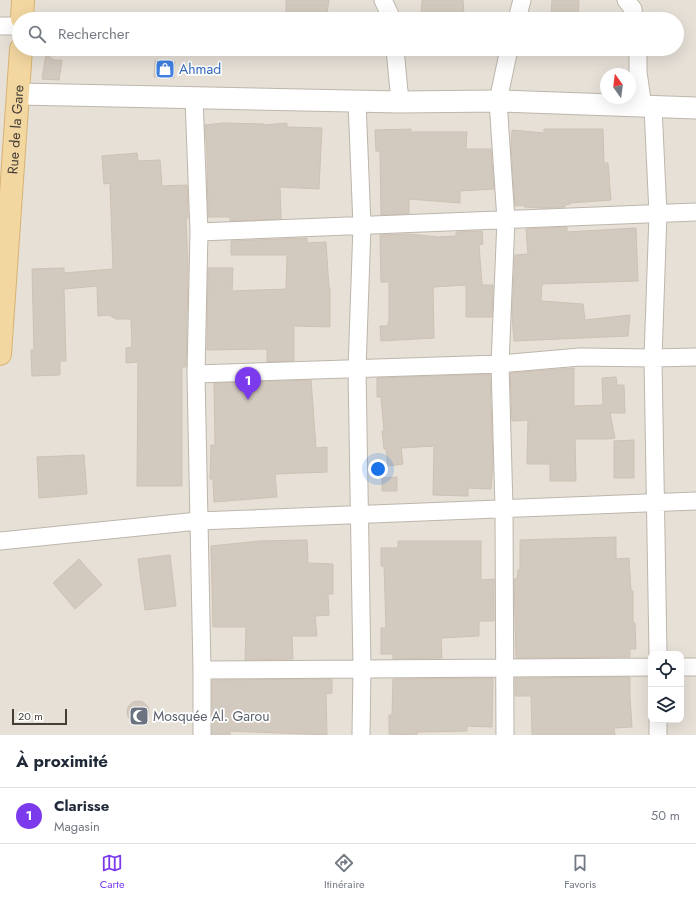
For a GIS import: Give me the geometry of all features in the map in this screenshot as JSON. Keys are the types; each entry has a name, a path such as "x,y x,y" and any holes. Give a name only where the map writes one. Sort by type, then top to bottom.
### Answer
{"main road":[{"path":"22,12 23,0"},
{"name":"Rue de la Gare","path":"0,354 21,56"}],"street":[{"path":"383,0 389,12"},
{"path":"519,12 522,0"},
{"path":"626,0 633,9 633,12"},
{"path":"0,26 12,26"},
{"path":"396,56 400,102"},
{"path":"505,735 506,668 504,508 500,364 506,220 498,101 508,56"},
{"path":"638,56 638,72 648,107 658,214 653,358 658,651"},
{"path":"19,94 400,102 498,101 696,108"},
{"path":"194,98 199,232 196,374 202,735"},
{"path":"358,101 362,226 358,369 362,669 361,735"},
{"path":"199,232 696,212"},
{"path":"196,374 500,364 580,357 696,357"},
{"path":"0,541 198,520 696,501"},
{"path":"202,670 648,667"},
{"path":"684,667 696,667"},
{"path":"658,723 658,735"}],"shaded area":[{"path":"0,0 696,0 696,735 0,735"}],"building":[{"path":"286,0 329,0 327,12 286,12"},
{"path":"422,0 463,0 464,12 421,12"},
{"path":"552,0 579,0 578,12 551,12"},
{"path":"46,56 49,56 54,60 62,60 59,80 42,79"},
{"path":"155,61 175,62 174,78 154,77"},
{"path":"223,123 264,125 287,123 287,127 322,128 319,189 280,187 281,219 230,221 230,217 208,217 205,125"},
{"path":"411,129 411,132 467,132 466,149 491,149 494,189 460,191 460,203 409,199 409,214 381,215 380,151 376,151 375,130"},
{"path":"544,129 603,129 604,163 608,163 611,200 570,203 565,205 565,207 542,208 524,207 524,205 515,206 511,147 512,130 544,133"},
{"path":"137,153 138,161 160,160 162,186 187,185 188,218 186,218 188,267 186,367 182,367 182,486 137,486 138,362 126,363 126,348 132,347 131,319 116,319 109,315 98,316 97,286 64,289 66,361 60,361 60,375 32,376 31,350 34,350 32,269 64,268 64,273 113,269 110,183 104,184 102,156"},
{"path":"567,227 567,232 636,228 638,281 542,284 541,301 583,304 585,320 630,315 628,336 514,341 512,316 515,255 528,254 526,229"},
{"path":"482,231 483,244 479,245 482,285 493,285 492,317 466,317 466,285 433,287 434,338 381,341 380,326 388,326 389,322 389,282 381,282 380,235 409,234 438,237 456,236 456,232"},
{"path":"307,238 307,243 326,242 330,288 330,327 294,326 294,361 267,362 267,349 207,350 208,268 233,268 232,291 286,289 287,255 231,255 231,241"},
{"path":"574,368 574,406 603,405 602,378 616,377 617,385 624,385 625,413 610,413 615,438 575,439 576,481 550,481 550,464 527,464 528,420 512,421 510,373"},
{"path":"490,374 493,464 491,489 468,488 468,496 433,495 434,446 401,448 403,464 388,466 382,431 384,431 381,397 377,397 377,378"},
{"path":"311,380 316,448 327,447 327,472 275,474 277,497 214,502 213,479 210,479 211,445 215,445 214,383"},
{"path":"634,440 634,478 614,478 614,441"},
{"path":"84,455 87,494 39,498 37,457"},
{"path":"397,477 397,491 382,491 382,478"},
{"path":"616,537 616,559 629,558 631,591 633,591 633,623 635,623 636,649 630,649 630,657 516,658 514,579 517,579 518,570 520,570 520,540"},
{"path":"307,540 308,563 333,564 333,594 328,594 329,615 315,616 317,636 292,636 293,659 245,660 246,627 213,627 211,546 259,541"},
{"path":"398,541 481,541 481,580 494,579 494,621 479,621 479,636 441,638 442,658 393,659 393,654 381,654 381,628 386,628 384,566 381,566 381,548 398,548"},
{"path":"170,555 176,606 145,610 138,559"},
{"path":"79,559 102,585 75,609 53,583"},
{"path":"630,677 632,727 614,728 615,735 532,735 531,696 515,696 515,678"},
{"path":"493,678 492,727 467,726 467,731 417,732 417,735 389,734 389,715 392,715 393,679"},
{"path":"332,679 332,693 326,694 327,735 230,731 230,735 212,735 212,680"},
{"path":"134,701 142,701 149,708 149,716 142,723 134,723 127,716 127,708"}],"place":[{"name":"Ahmad","path":"165,69"},
{"name":"Clarisse","path":"248,400"},
{"name":"Mosquée Al. Garou","path":"139,716"}]}
